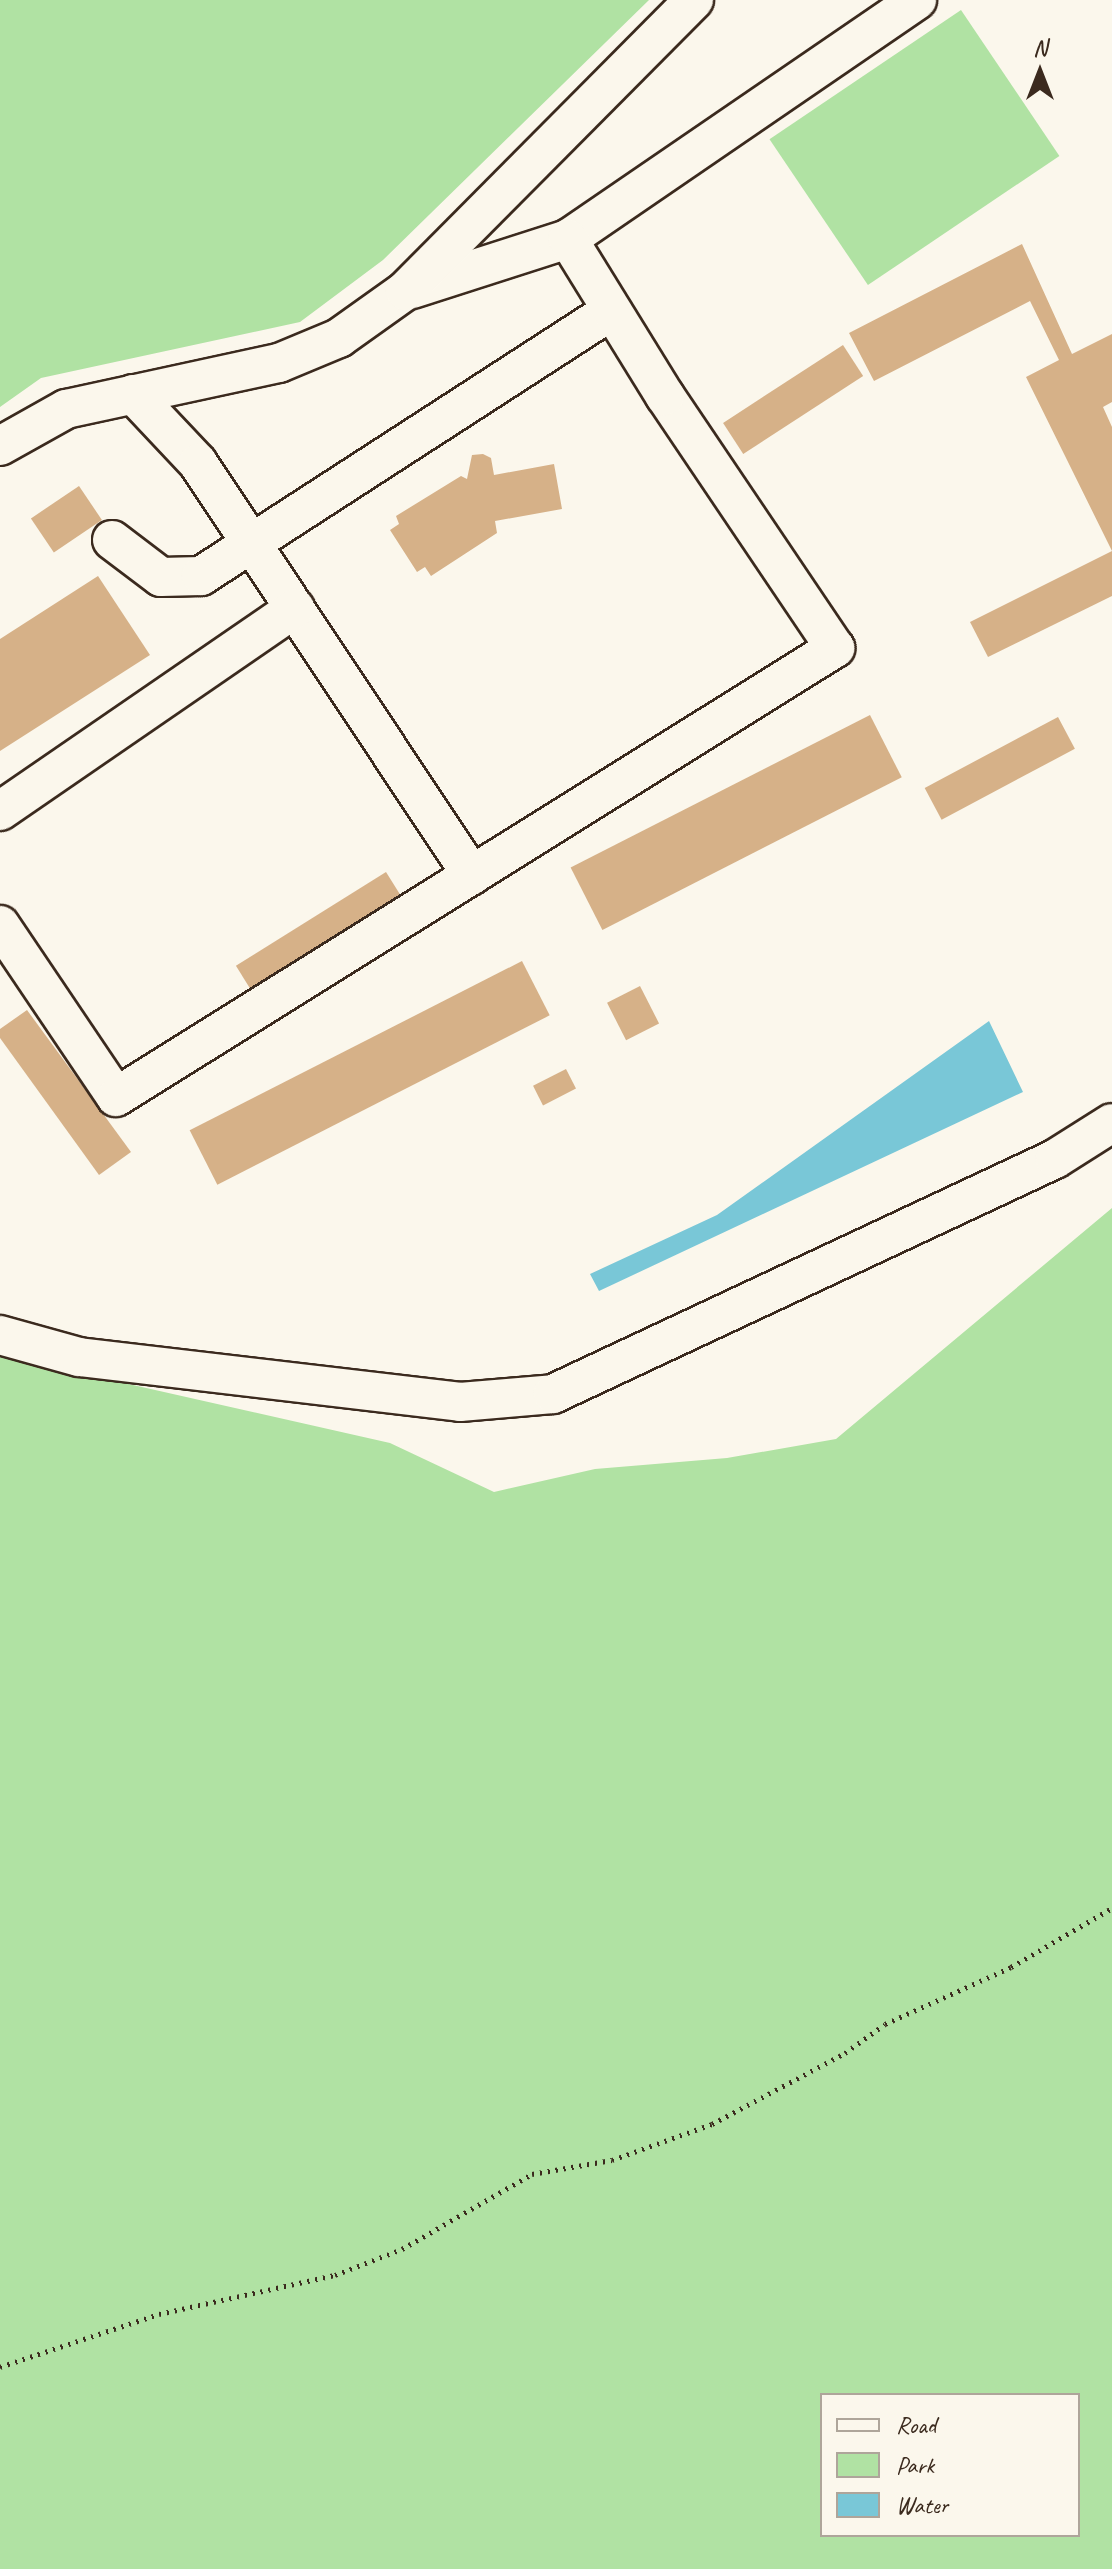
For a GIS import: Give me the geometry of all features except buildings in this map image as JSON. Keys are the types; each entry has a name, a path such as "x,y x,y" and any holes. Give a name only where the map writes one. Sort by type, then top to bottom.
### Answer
{"street":[{"path":"0,446 66,409 279,363 339,338 405,291 694,0"},
{"path":"405,291 568,239 917,0"},
{"path":"0,925 116,1097 835,648 610,311 568,239"},
{"path":"112,540 161,577 201,576 610,311"},
{"path":"133,394 198,463 472,875"},
{"path":"0,811 295,608"},
{"path":"0,1335 79,1357 460,1402 553,1394 1055,1159 1112,1123"}],"path":[{"path":"0,2367 159,2314 335,2275 402,2249 532,2174 612,2160 712,2124 845,2053 885,2024 1011,1967 1112,1908"}],"green space":[{"path":"0,0 649,0 383,260 300,322 41,378 0,407"},
{"path":"961,10 1059,156 868,285 769,139"},
{"path":"1112,1208 1112,2569 0,2569 0,1355 390,1443 494,1492 595,1469 727,1458 836,1439"}],"water":[{"path":"989,1021 1023,1092 599,1291 590,1274 717,1215"}]}
